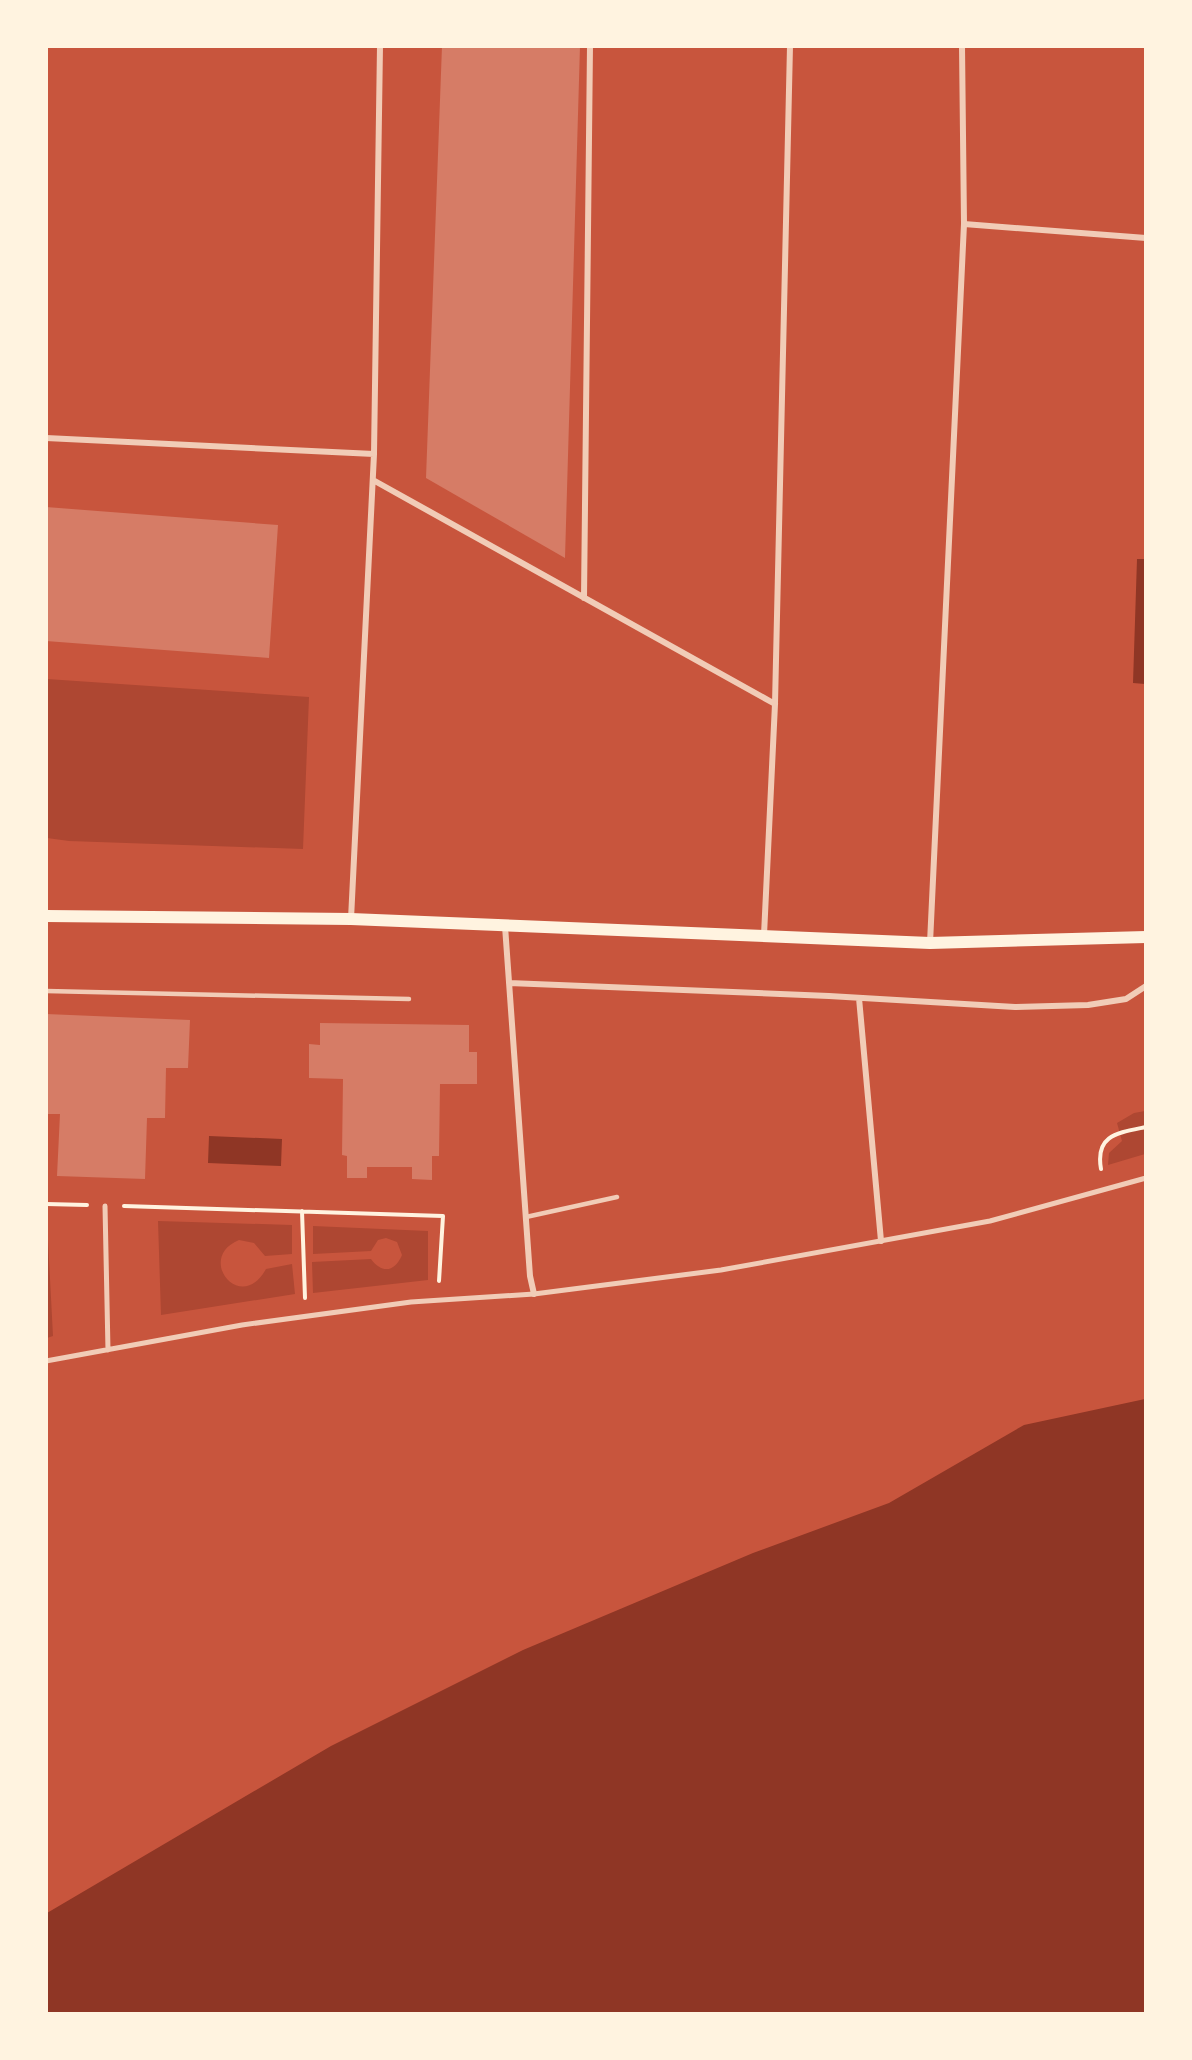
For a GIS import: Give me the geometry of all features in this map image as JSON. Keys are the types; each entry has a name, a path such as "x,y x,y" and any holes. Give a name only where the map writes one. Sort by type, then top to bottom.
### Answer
{"main road":[{"path":"46,916 351,919 930,943 1146,937"}],"street":[{"path":"351,919 374,454 380,46"},
{"path":"584,598 590,46"},
{"path":"764,935 775,704 790,46"},
{"path":"930,943 964,224 962,46"},
{"path":"964,224 1146,238"},
{"path":"46,438 374,454"},
{"path":"373,480 775,704"},
{"path":"505,925 526,1217 534,1294"},
{"path":"509,983 1015,1007 1088,1005 1126,999 1146,986"},
{"path":"859,998 881,1241"},
{"path":"46,1361 242,1325 437,1300 534,1294 721,1270 990,1221 1146,1178"},
{"path":"105,1206 108,1350"}],"lane":[{"path":"46,991 409,999"},
{"path":"526,1217 617,1197"}],"path":[{"path":"1105,1189 1098,1152 1101,1145 1119,1132 1146,1127"},
{"path":"46,1204 443,1216 437,1300"},
{"path":"302,1211 305,1317"}],"shaded area":[{"path":"1137,559 1145,559 1145,684 1133,683"},
{"path":"47,679 309,697 303,849 69,841 47,838"},
{"path":"1145,1111 1145,1154 1108,1165 1109,1153 1122,1141 1117,1123 1134,1113"},
{"path":"209,1136 282,1139 281,1166 208,1163"},
{"path":"46,1221 53,1336 47,1338"},
{"path":"158,1221 292,1225 292,1254 265,1256 254,1243 239,1240 227,1248 221,1259 222,1269 227,1278 235,1285 245,1286 256,1282 266,1269 292,1264 295,1294 161,1315"},
{"path":"313,1226 428,1231 428,1280 313,1293 312,1262 371,1259 380,1267 388,1269 396,1265 402,1255 397,1242 386,1238 378,1240 371,1251 313,1254"},
{"path":"1145,1399 1145,2013 47,2013 47,1913 331,1746 523,1650 753,1553 889,1503 1024,1425"}],"building":[{"path":"442,46 580,46 565,558 426,478"},
{"path":"46,507 278,525 269,658 46,641"},
{"path":"46,1014 190,1020 188,1068 166,1068 165,1118 147,1118 145,1179 57,1176 60,1114 46,1114"},
{"path":"320,1023 469,1025 469,1052 477,1052 477,1084 440,1084 439,1156 432,1156 432,1180 412,1179 412,1167 367,1167 367,1178 347,1178 347,1156 342,1155 343,1079 309,1078 309,1044 320,1045"}]}
